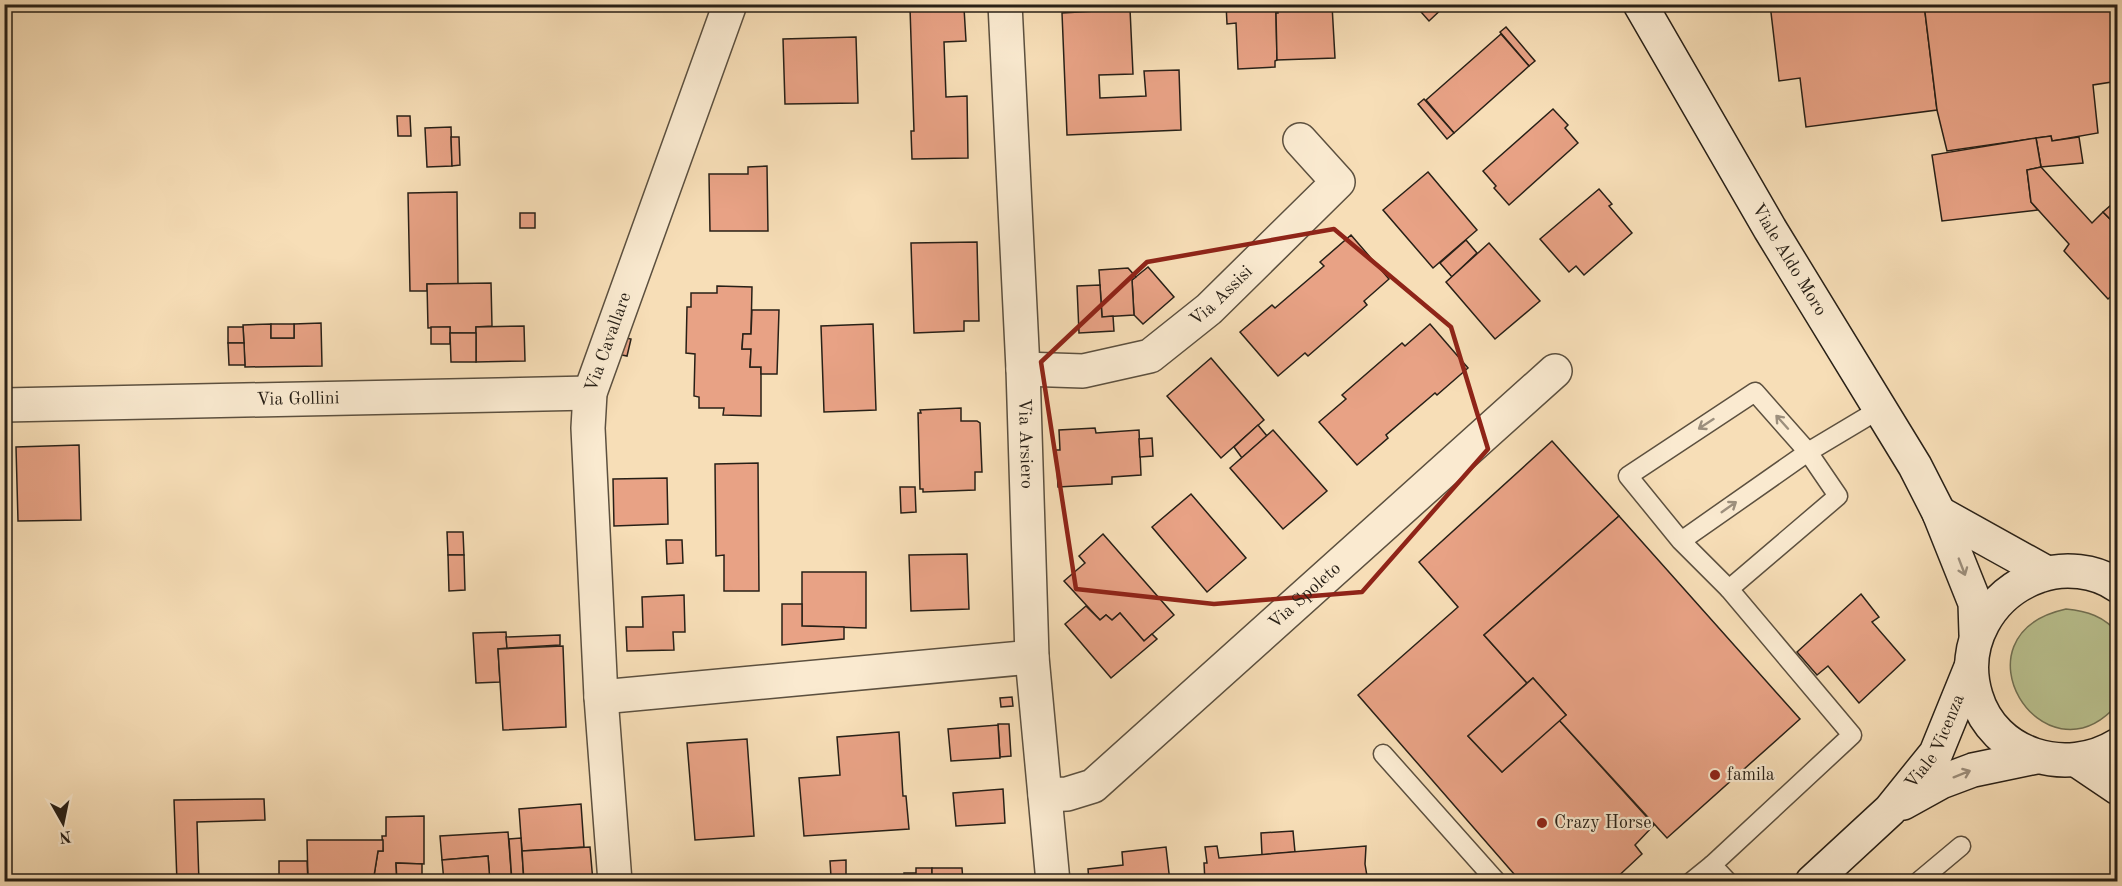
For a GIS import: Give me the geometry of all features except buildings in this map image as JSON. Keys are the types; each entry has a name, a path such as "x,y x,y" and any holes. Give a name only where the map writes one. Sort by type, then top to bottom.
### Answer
{"street":[{"name":"Via Cavallare","path":"615,882 601,697 588,428 590,393 730,4"},
{"name":"Via Arsiero","path":"1005,4 1023,369 1032,657 1053,882"},
{"name":"Viale Aldo Moro","path":"1640,4 1770,229 1915,466 1939,513 1975,603 1976,634"},
{"name":"Via Assisi","path":"1023,369 1083,371 1150,356 1209,309 1338,182 1300,140"},
{"name":"Via Spoleto","path":"1045,795 1067,794 1093,786 1555,371"},
{"name":"Via Gollini","path":"4,405 590,393"},
{"path":"1939,513 2047,573"},
{"name":"Viale Vicenza","path":"1812,882 1890,810 1936,753 1971,667 1976,634 1988,613 2004,595 2024,581 2047,573 2067,571 2102,570 2118,586"},
{"path":"601,697 1032,657"},
{"name":"Viale Vicenza","path":"1971,667 1976,696 1989,722 2010,743 2036,756 2057,761 2078,761 2104,754 2118,745"},
{"name":"Viale Vicenza","path":"1890,810 1941,782 1973,770 2036,756"},
{"path":"2078,761 2118,788"}],"lane":[{"path":"1691,882 1852,735 1729,589 1681,541 1628,476 1755,392 1808,452 1838,495 1729,589"},
{"path":"1681,541 1808,452 1880,409"},
{"path":"1383,754 1497,882"},
{"path":"1918,882 1961,846"},
{"path":"1712,865 1728,882"}],"highlighted area":[{"path":"1334,229 1451,327 1488,449 1362,592 1214,604 1076,589 1041,362 1147,262"}],"green space":[{"path":"2066,609 2095,616 2107,623 2118,634 2117,705 2089,726 2061,729 2037,718 2020,698 2011,673 2014,647 2031,624"}],"place":[{"name":"famila","path":"1715,775"},
{"name":"Crazy Horse","path":"1542,823"}]}
